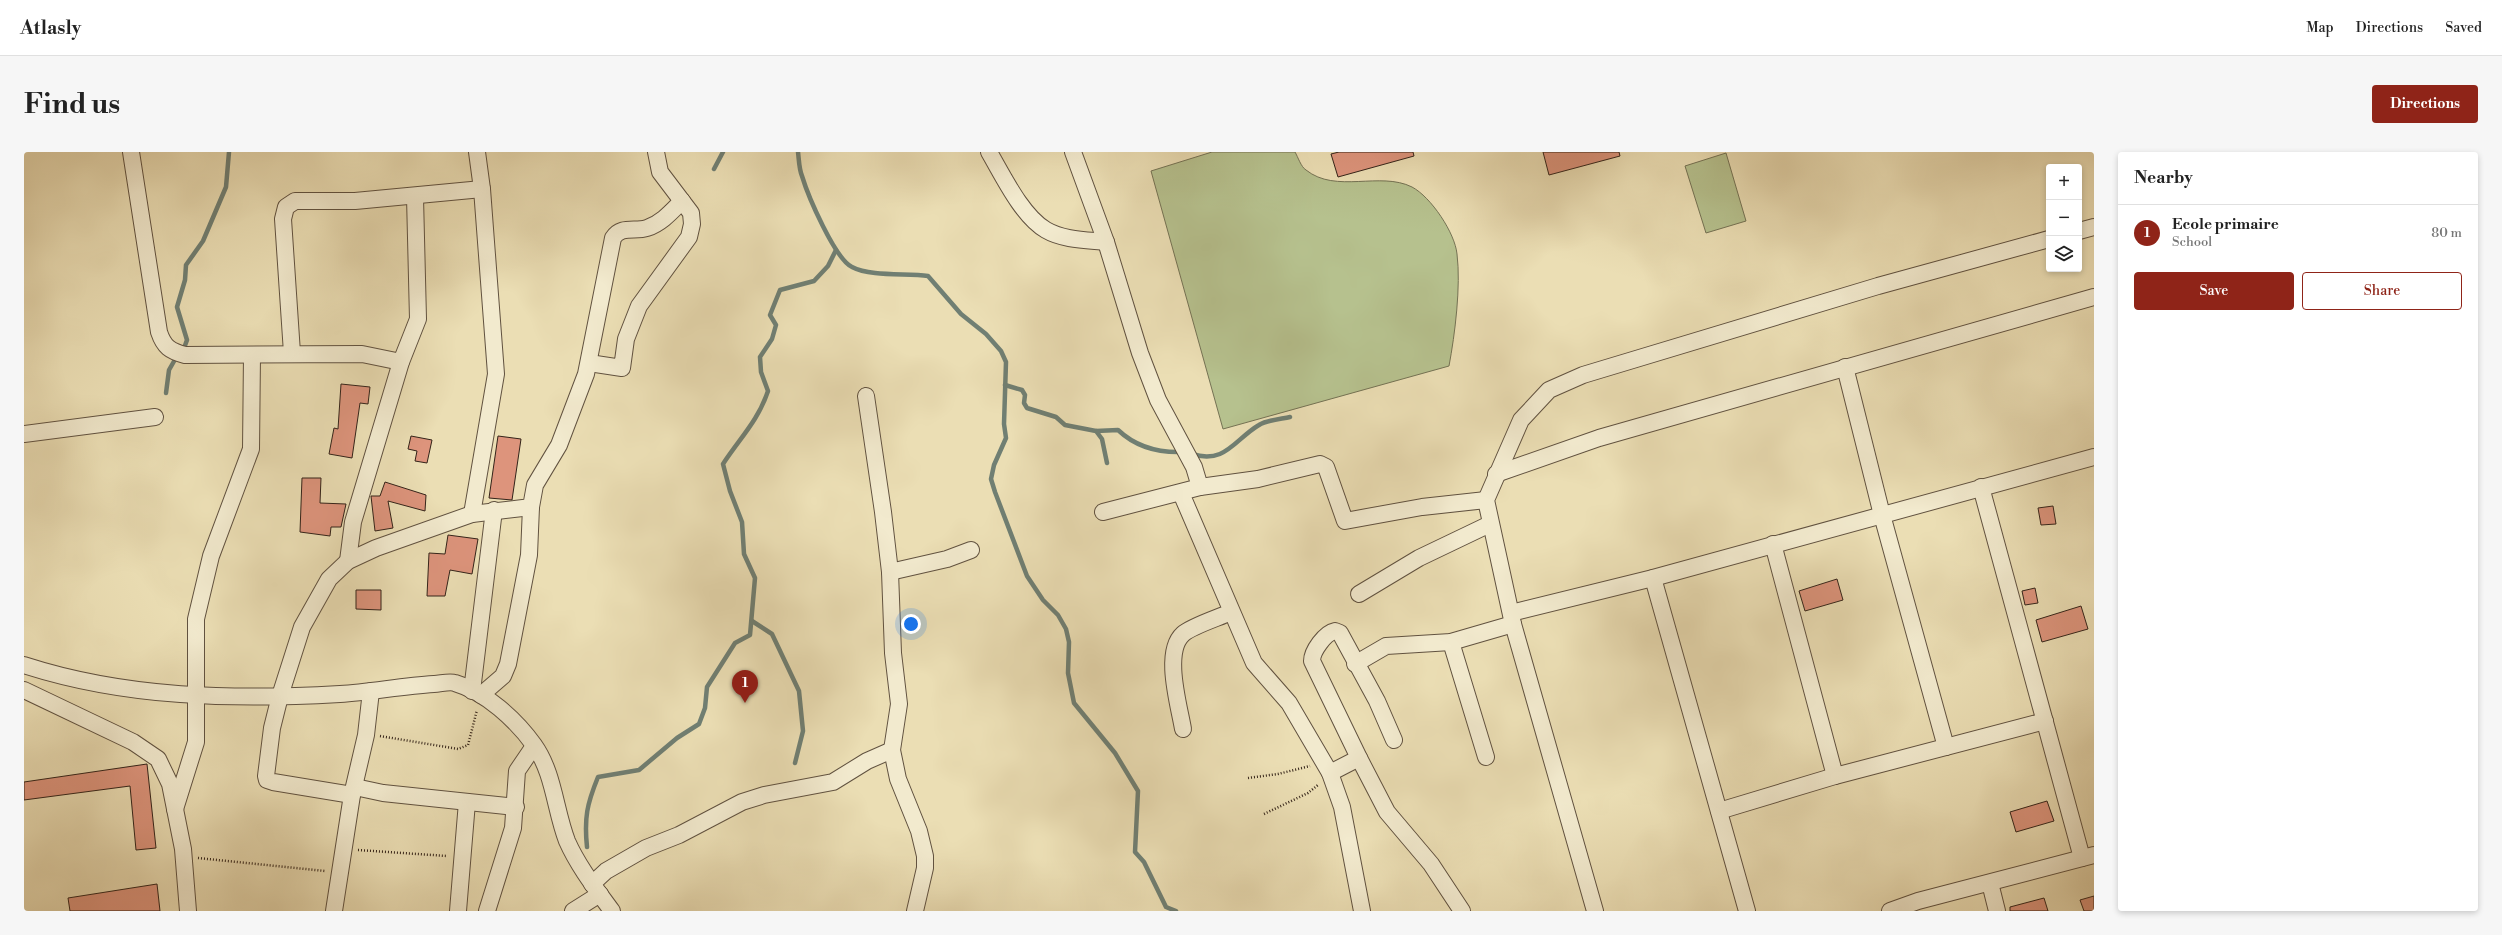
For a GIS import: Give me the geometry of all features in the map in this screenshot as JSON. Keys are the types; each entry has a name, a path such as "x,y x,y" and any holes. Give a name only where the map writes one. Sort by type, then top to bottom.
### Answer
{"street":[{"path":"131,152 159,332 163,344 172,351 185,355 252,356 292,353 362,354 401,362"},
{"path":"472,514 496,374 482,189 477,152"},
{"path":"589,363 623,367 626,339 639,306 689,237 692,224 691,213 660,172 656,152"},
{"path":"989,152 1026,211 1046,230 1065,237 1106,242"},
{"path":"1073,152 1106,242 1142,359 1158,400 1194,467 1200,487"},
{"path":"292,353 283,219 286,207 295,201 355,201 482,189"},
{"path":"348,561 353,522 401,362 418,320 415,196"},
{"path":"476,693 503,676 508,664 529,555 531,507 535,485 559,445 589,363 613,238 616,232 646,229 658,223 682,201"},
{"path":"2082,230 2094,227"},
{"path":"1595,911 1512,619 1490,524 1486,500 1496,474 1521,420 1538,398 1549,390 1583,375 1878,286 2046,241"},
{"path":"1496,474 1599,438 2094,297"},
{"path":"175,809 196,742 196,618 211,556 251,449 252,356"},
{"path":"1846,367 1882,515 1946,747"},
{"path":"866,396 890,572 893,653 899,704 892,750 898,779 919,831 925,856 925,868 915,911"},
{"path":"24,434 155,417"},
{"path":"1355,664 1386,646 1394,644 1451,642 1512,619 1653,578 1981,487 2094,458"},
{"path":"1103,512 1200,487 1258,479 1320,464 1326,467 1345,521 1430,506 1486,500"},
{"path":"1890,911 1918,901 2088,856 2045,721 1981,487"},
{"path":"1181,492 1231,612 1254,662 1289,703 1326,767 1342,807 1362,911"},
{"path":"516,806 354,791 267,780 266,776 272,728 280,696 302,627 329,580 348,561 376,548 472,514 494,510 531,507"},
{"path":"476,693 494,510"},
{"path":"1359,594 1418,558 1490,524"},
{"path":"1773,544 1835,776"},
{"path":"890,572 924,565 971,550"},
{"path":"1653,578 1747,911"},
{"path":"1183,729 1174,680 1172,656 1175,645 1183,634 1231,612"},
{"path":"1394,740 1377,701 1355,664 1340,634 1335,631 1330,632 1312,656 1312,661 1387,812 1431,864 1462,911"},
{"path":"1451,642 1486,757"},
{"path":"24,665 48,673 144,692 196,695 280,696 341,694 454,683 476,693 505,714 534,746 546,767 567,840 596,889 612,911"},
{"path":"24,690 145,749 158,759 170,784 175,809 184,858 188,911"},
{"path":"334,911 354,791 366,735 371,691"},
{"path":"1719,811 1835,776 2045,721"},
{"path":"486,911 514,828 517,771 534,746"},
{"path":"575,911 596,889 606,871 646,848 679,835 752,798 828,783 867,761 892,750"},
{"path":"1326,767 1359,758"},
{"path":"458,911 467,802"},
{"path":"1990,883 1997,911"}],"path":[{"path":"366,735 381,736 458,749 468,745 476,693"},
{"path":"1248,778 1326,767"},
{"path":"1264,814 1308,793 1326,767"},
{"path":"345,848 463,857"},
{"path":"184,858 283,865 341,873"}],"green space":[{"path":"1212,152 1295,152 1304,169 1318,177 1331,181 1344,182 1386,181 1399,183 1412,187 1427,199 1447,226 1452,236 1457,254 1457,310 1449,366 1223,429 1151,171"},
{"path":"1726,153 1746,221 1706,233 1685,166"}],"building":[{"path":"1339,152 1413,152 1414,156 1338,177 1331,154"},
{"path":"1543,152 1619,152 1620,156 1549,175"},
{"path":"341,384 370,387 368,404 360,403 352,458 329,454 334,428 338,429"},
{"path":"411,436 432,440 427,463 415,461 417,451 408,449"},
{"path":"498,436 521,439 512,500 489,498"},
{"path":"302,478 321,478 320,503 346,504 341,527 331,527 330,536 300,532"},
{"path":"385,482 426,495 425,511 388,501 393,528 375,531 371,496 380,496"},
{"path":"2053,506 2056,524 2041,525 2038,508"},
{"path":"448,535 478,539 472,574 450,570 445,596 427,596 429,553 445,554"},
{"path":"1837,579 1843,600 1805,611 1799,591"},
{"path":"2035,588 2038,603 2025,605 2022,591"},
{"path":"356,590 381,590 381,610 356,609"},
{"path":"2081,606 2088,629 2042,642 2036,620"},
{"path":"147,764 156,848 136,850 130,786 24,800 24,782"},
{"path":"2047,801 2054,821 2016,832 2010,812"},
{"path":"157,884 160,911 70,911 68,898"},
{"path":"2094,896 2094,911 2084,911 2080,900"},
{"path":"2044,898 2048,911 2010,911 2010,907"}],"waterway":[{"path":"183,351 187,340 177,307 185,280 186,265 203,241 226,187 229,152"},
{"path":"714,169 723,152"},
{"path":"798,152 800,170 810,198 830,240 845,262 852,267 869,272 928,276 961,314 986,334 1001,351 1006,362 1004,424 1006,438 994,465 991,479 995,492 1027,576 1043,600 1058,615 1066,629 1069,642 1068,673 1074,703 1115,753 1138,791 1135,852 1144,862 1166,907 1176,911"},
{"path":"587,847 587,811 598,777 639,770 677,738 699,724 705,708 707,687 735,643 750,635 755,578 744,554 742,522 730,491 723,464 754,420 768,391 761,372 760,357 772,339 776,325 770,315 780,290 814,281 828,266 836,250"},
{"path":"166,393 169,370 177,356"},
{"path":"1005,385 1022,390 1025,395 1024,403 1027,408 1056,417 1065,425 1096,431 1102,439 1107,463"},
{"path":"1192,454 1213,456 1221,453 1229,449 1262,423 1290,417"},
{"path":"1096,431 1118,430 1132,441 1148,448 1183,452"},
{"path":"752,621 772,634 799,691 803,731 795,763"}],"place":[{"name":"Ecole primaire","path":"745,703"}]}
